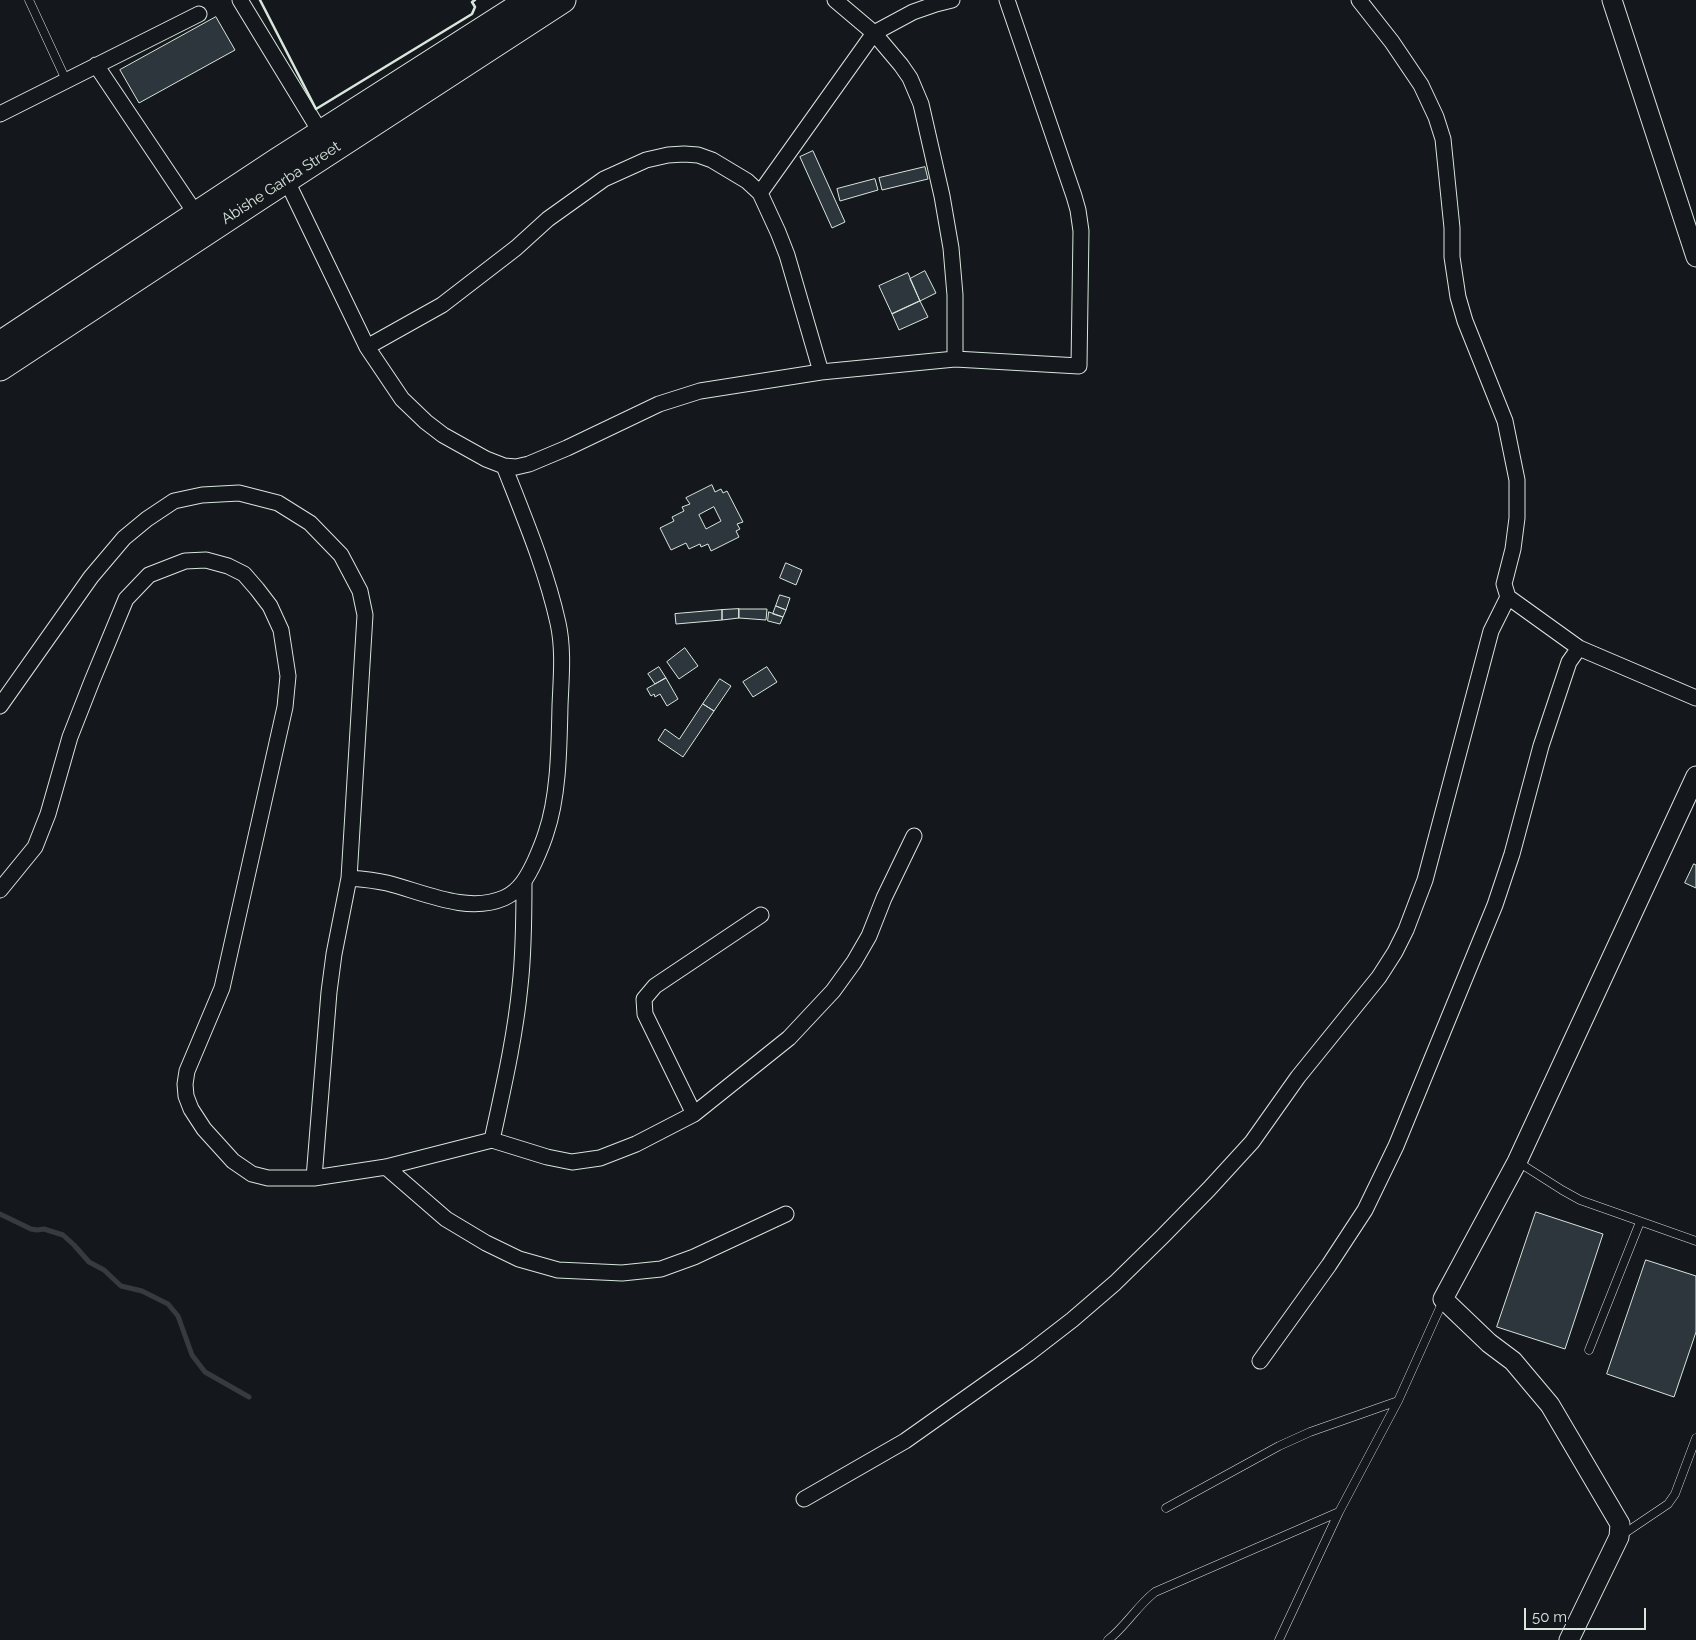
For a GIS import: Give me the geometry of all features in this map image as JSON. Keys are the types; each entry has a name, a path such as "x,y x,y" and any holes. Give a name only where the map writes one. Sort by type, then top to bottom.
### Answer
{"highway":[{"name":"Abishe Garba Street","path":"0,344 196,214 282,170 321,133 529,0"},
{"name":"Abishe Garba Street","path":"0,368 282,170 563,0"}],"street":[{"path":"240,0 321,133"},
{"path":"835,0 874,32 910,78 921,104 942,196 951,248 955,295 955,359"},
{"path":"760,193 874,32 913,12 952,0"},
{"path":"282,170 367,347 402,399 443,435 465,449 504,466 516,467 547,457 672,399 700,391 821,372 955,359 1080,366 1081,231 1078,210 1054,134 1007,0"},
{"path":"1359,0 1392,42 1421,85 1436,117 1443,139 1452,228 1452,256 1458,297 1465,321 1505,421 1517,480 1517,518 1513,549 1504,584 1508,597 1579,648 1696,698"},
{"path":"1612,0 1696,257"},
{"path":"0,114 198,14"},
{"path":"96,65 196,214"},
{"path":"367,347 442,305 589,188 632,165 668,155 684,154 712,160 731,170 760,193 778,232 786,255 821,372"},
{"path":"349,878 375,880 444,899 476,903 503,899 513,894 524,882 546,834 551,816 558,759 562,663 558,624 538,553 504,466"},
{"path":"0,706 91,577 124,538 147,519 174,501 202,495 239,493 278,503 310,523 341,555 360,592 365,615 349,878 331,973 314,1178"},
{"path":"0,890 35,848 48,814 70,737 126,599 149,575 185,561 206,560 228,566 244,574 270,606 281,630 288,676 285,707 222,988 187,1071 185,1084 186,1096 191,1109 204,1129 233,1161 252,1174 282,1179 314,1178 386,1168 492,1140 546,1157 572,1162 600,1158 636,1144 694,1114 789,1038 832,991 854,962 869,936 884,898 914,836"},
{"path":"804,1499 905,1441 1028,1354 1072,1320 1162,1237 1252,1142 1298,1077 1379,977 1396,952 1425,880 1491,631 1508,597"},
{"path":"1260,1361 1329,1265 1365,1210 1396,1146 1495,904 1512,854 1540,746 1569,662 1579,648"},
{"path":"1569,1640 1619,1537 1620,1524 1550,1405 1513,1361 1489,1342 1444,1299 1517,1162 1696,776"},
{"path":"492,1140 510,1059 518,1008 523,955 524,882"},
{"path":"694,1114 645,1014 644,999 655,986 761,915"},
{"path":"386,1168 446,1219 486,1243 519,1259 558,1270 622,1273 661,1269 694,1257 786,1214"}],"lane":[{"path":"29,0 66,80"},
{"path":"1517,1162 1580,1200 1696,1241"},
{"path":"1589,1350 1640,1222"},
{"path":"1279,1640 1339,1512 1398,1401 1444,1299"},
{"path":"1166,1508 1279,1446 1310,1432 1398,1401"},
{"path":"1619,1537 1668,1504 1675,1494 1696,1438"},
{"path":"1108,1640 1139,1609 1143,1602 1155,1592 1339,1512"}],"building":[{"path":"216,17 235,50 139,103 120,70"},
{"path":"813,151 845,222 832,228 800,157"},
{"path":"925,167 928,179 882,190 879,178"},
{"path":"875,179 878,190 840,201 837,189"},
{"path":"925,271 936,293 920,301 910,279"},
{"path":"908,273 920,301 892,314 879,286"},
{"path":"920,301 928,317 899,330 892,314"},
{"path":"712,485 715,492 721,489 723,493 727,491 743,522 737,524 740,529 736,531 739,537 711,551 708,544 701,547 700,544 689,549 686,543 671,550 660,528 674,521 672,517 684,511 682,507 690,504 686,498"},
{"path":"714,507 721,521 706,529 699,515"},
{"path":"786,563 802,570 796,585 780,578"},
{"path":"780,595 790,598 786,610 776,606"},
{"path":"776,606 786,610 783,617 773,614"},
{"path":"739,609 767,609 766,620 739,618"},
{"path":"739,609 739,618 722,620 722,610"},
{"path":"722,610 722,620 676,624 675,614"},
{"path":"769,612 783,617 780,624 768,621"},
{"path":"685,648 698,666 679,679 667,662"},
{"path":"659,667 666,678 655,684 648,674"},
{"path":"767,667 777,682 753,697 743,682"},
{"path":"666,678 678,699 667,706 660,694 655,697 654,694 651,696 647,689"},
{"path":"720,679 731,686 714,711 703,704"},
{"path":"703,704 714,711 683,757 658,740 665,729 679,739"},
{"path":"1694,864 1696,865 1696,888 1685,883"},
{"path":"1536,1212 1603,1234 1565,1349 1497,1327"},
{"path":"1646,1260 1696,1276 1696,1332 1674,1397 1607,1374"}],"waterway":[{"path":"0,1214 31,1229 44,1229 63,1235 89,1262 104,1270 121,1286 142,1291 168,1304 178,1316 192,1355 205,1372 249,1397"}],"wall":[{"path":"260,0 316,109 472,14 475,7 472,2 475,0"}]}
